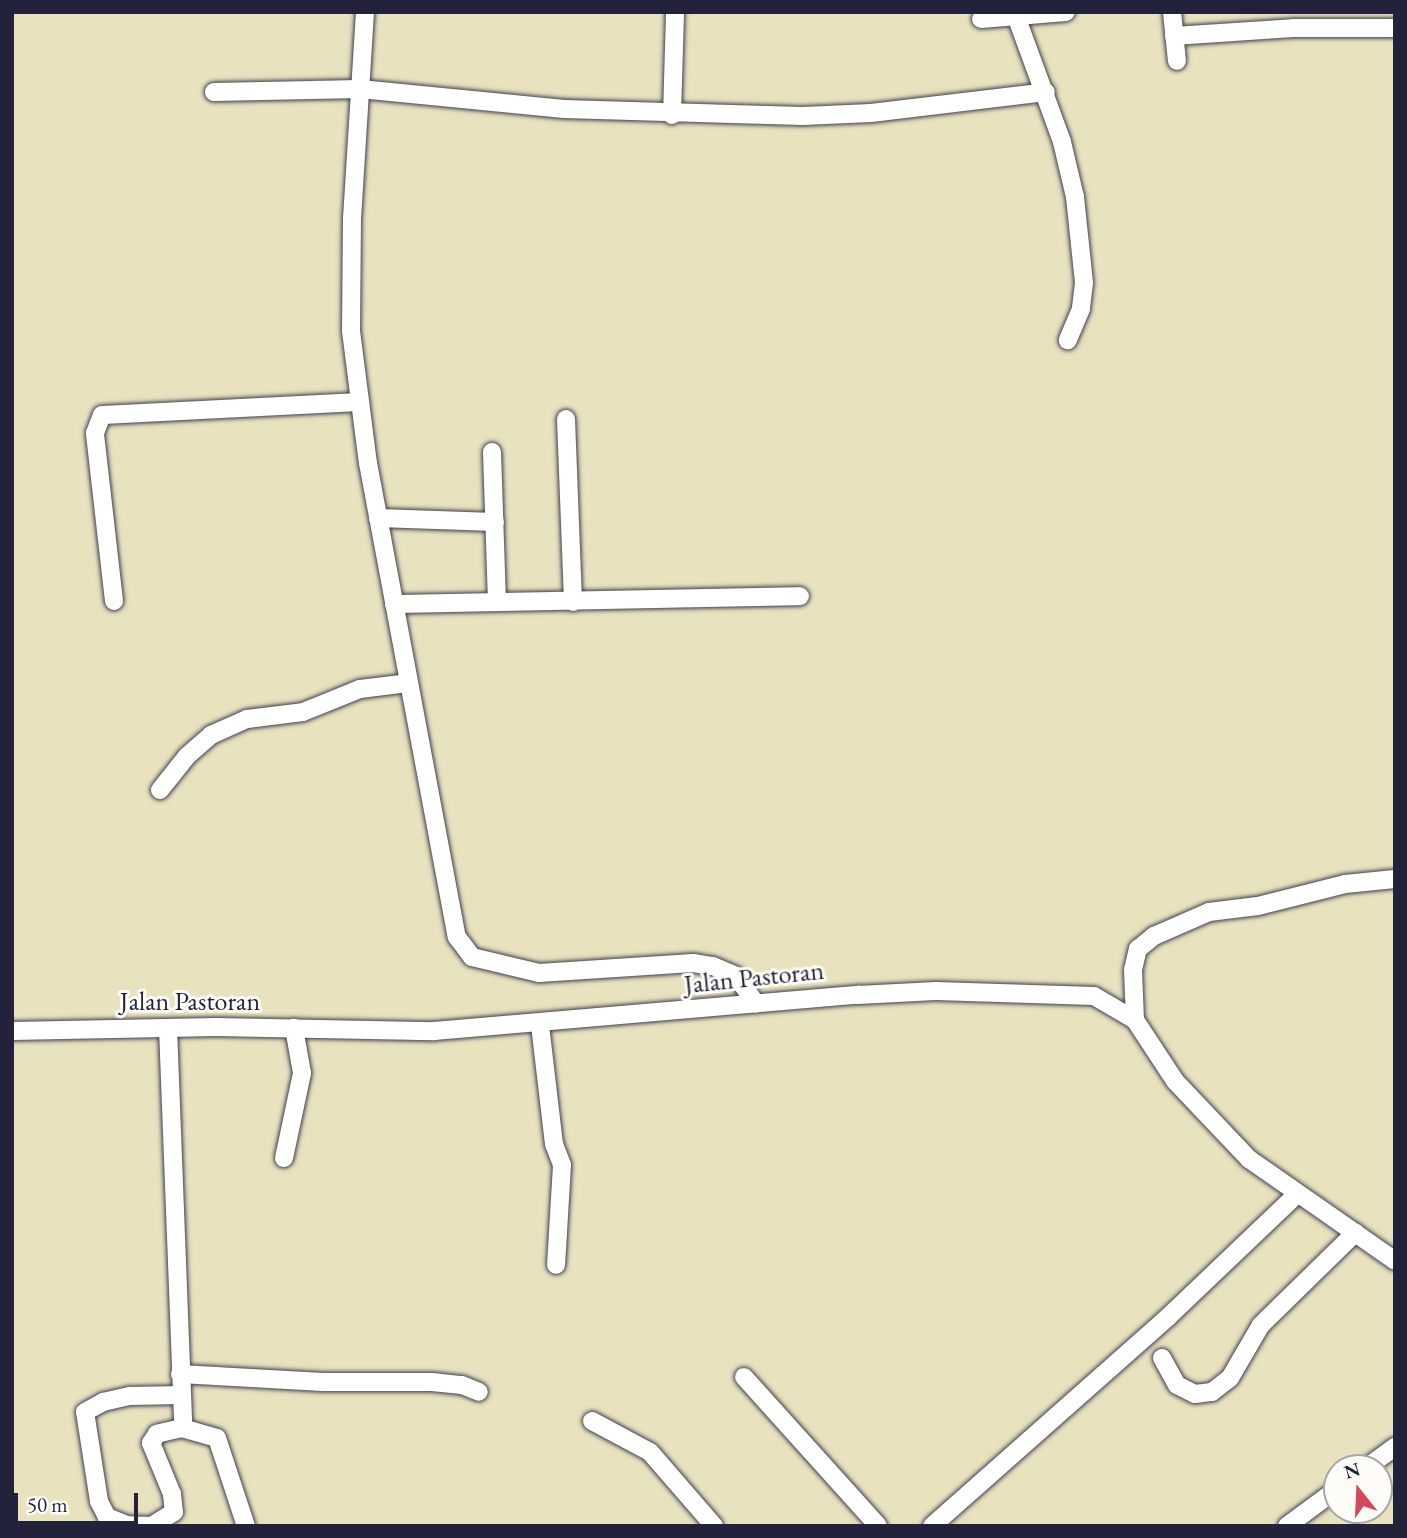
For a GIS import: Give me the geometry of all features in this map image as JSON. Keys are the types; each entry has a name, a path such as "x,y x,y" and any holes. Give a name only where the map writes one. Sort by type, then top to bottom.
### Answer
{"street":[{"path":"365,12 351,331 378,518 457,937 472,957 539,973 693,963 736,976 756,1004"},
{"path":"672,115 675,12"},
{"path":"981,19 1066,12"},
{"path":"1172,12 1177,61"},
{"path":"1016,16 1046,92 1075,197 1084,283 1082,309 1069,340"},
{"path":"1174,36 1293,28 1395,28"},
{"path":"214,92 360,89 672,115 871,113 1046,92"},
{"path":"114,601 95,433 102,415 360,402"},
{"path":"566,419 573,602"},
{"path":"492,452 497,601"},
{"path":"378,518 495,522"},
{"path":"394,604 800,596"},
{"path":"160,790 187,756 211,735 247,719 303,712 383,683 408,683"},
{"path":"1135,1020 1133,970 1138,949 1154,936 1209,912 1258,906 1345,884 1395,879"},
{"name":"Jalan Pastoran","path":"12,1031 168,1028 433,1031 540,1025 756,1004 936,991 1094,996 1135,1020 1175,1081 1204,1115 1249,1159 1395,1261"},
{"path":"540,1025 554,1144 562,1165 556,1265"},
{"path":"168,1028 182,1428"},
{"path":"285,1157 302,1073 294,1028"},
{"path":"932,1526 1168,1317 1297,1194"},
{"path":"1162,1358 1177,1385 1195,1394 1212,1392 1230,1378 1261,1325 1355,1233"},
{"path":"180,1374 323,1382 432,1382 462,1385 479,1392"},
{"path":"744,1377 878,1526"},
{"path":"182,1395 130,1396 103,1402 85,1412 99,1501 107,1517 127,1525 152,1526 174,1512 172,1494 151,1443 157,1434 182,1428 218,1438 246,1526"},
{"path":"592,1421 650,1452 710,1525"},
{"path":"1287,1526 1323,1499"}]}
